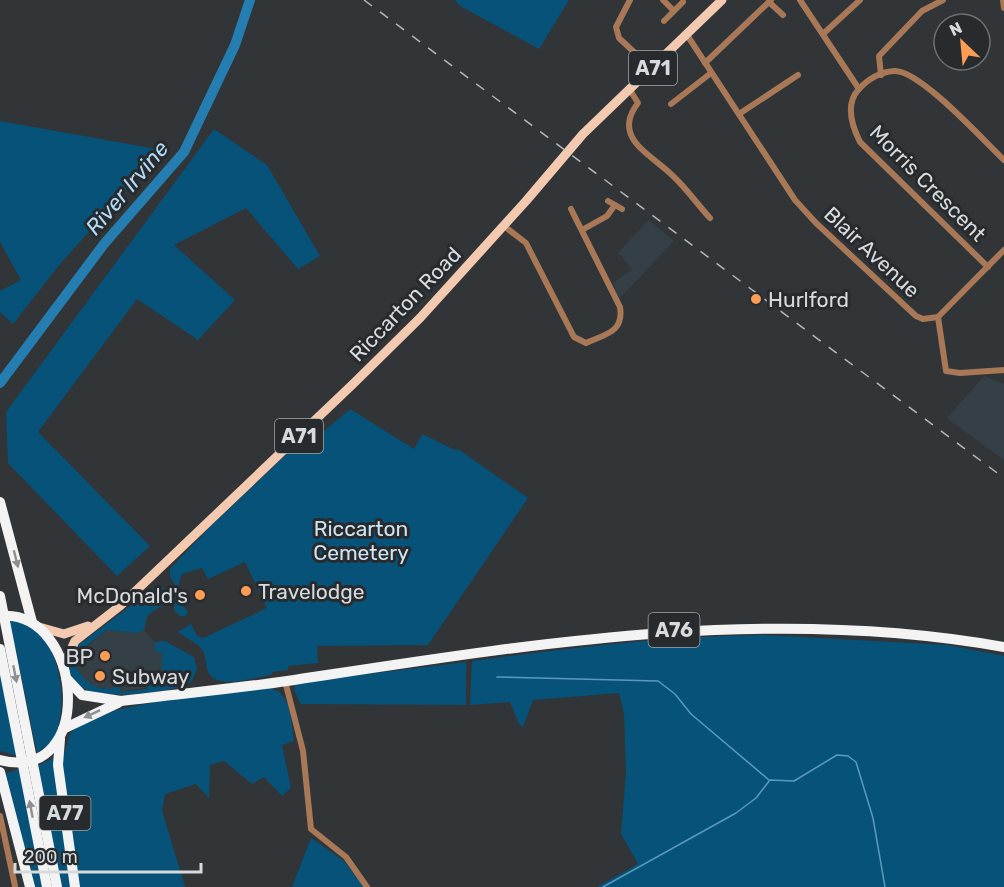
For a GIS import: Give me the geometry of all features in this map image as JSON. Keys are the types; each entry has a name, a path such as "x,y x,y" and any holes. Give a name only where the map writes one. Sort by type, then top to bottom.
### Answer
{"highway":[{"path":"0,502 36,625"},
{"name":"A77","path":"0,596 57,887"},
{"path":"0,616 18,617 36,625"},
{"name":"A76","path":"36,625 54,646 64,672 68,700 62,734"},
{"name":"A76","path":"64,672 82,695 121,701 285,681 577,640 683,630 765,628 860,631 1004,648"},
{"name":"A77","path":"0,649 47,887"},
{"name":"A76","path":"5,761 28,761 49,751 62,734 121,701"},
{"name":"A77","path":"62,734 58,765 75,887"},
{"name":"A77","path":"0,772 30,887"}],"main road":[{"name":"Riccarton Road","path":"64,672 75,641 120,606 318,419 420,318 504,226 583,134 722,0"},
{"name":"Riccarton Road","path":"36,625 57,633 73,633 100,620"}],"street":[{"path":"630,0 616,27 619,38 652,69"},
{"path":"663,0 673,10"},
{"path":"800,0 860,89 871,78 895,71 910,75 937,95 1004,160"},
{"path":"823,34 860,0"},
{"path":"881,75 879,56 922,11 943,0"},
{"path":"1003,0 1004,8"},
{"path":"705,63 770,1 783,15"},
{"path":"664,21 683,2"},
{"name":"Blair Avenue","path":"687,35 795,200 816,224 916,316 923,319 938,317 1004,250"},
{"path":"671,104 711,72"},
{"path":"739,114 798,75"},
{"name":"Morris Crescent","path":"860,89 852,103 851,124 860,142 988,267"},
{"path":"630,90 638,103 628,124 637,145 672,174 710,218"},
{"path":"608,201 622,209"},
{"path":"582,230 607,216 615,205"},
{"path":"504,226 526,243 574,337 586,344 619,326 622,320 620,307 571,209"},
{"path":"938,317 946,371 960,373 1004,370"},
{"path":"285,681 303,751 311,829 346,857 368,887"},
{"path":"0,816 15,886"}],"shaded area":[{"path":"649,220 674,241 619,299 613,283 631,270 622,256 617,254"},
{"path":"984,376 1004,384 1004,460 947,418"},
{"path":"107,630 139,633 144,630 155,642 155,652 162,652 162,685 121,692 94,687 85,682 76,667 77,655"}],"green space":[{"path":"455,0 569,0 539,49 460,6"},
{"path":"0,121 162,150 60,264 13,324 0,312 0,291 21,280 0,242"},
{"path":"214,129 267,165 320,256 298,269 246,208 174,245 235,300 198,340 137,299 38,432 150,546 117,576 8,463 6,412"},
{"name":"Riccarton Cemetery","path":"350,409 414,449 422,434 455,450 458,449 528,498 428,645 317,646 318,663 288,666 288,670 239,681 215,679 208,672 205,655 201,648 178,632 191,624 197,636 203,638 267,608 245,562 208,579 202,568 182,574 179,594 188,612 185,616 180,616 174,610 177,589 170,576 170,569 209,528 304,437 311,442"},
{"path":"158,585 168,590 168,596 164,603 147,617 144,630 139,633 107,630 78,652 76,667 89,683 99,688 119,686 121,692 147,689 148,684 162,684 162,652 155,652 155,642 165,641 194,657 197,669 192,681 171,689 138,694 105,694 92,692 81,686 74,680 69,670 77,646"},
{"path":"9,619 27,624 38,632 47,643 59,673 62,706 60,721 52,740 37,753"},
{"path":"764,635 948,645 1004,656 1004,887 597,887 638,864 621,834 626,773 624,713 619,693 533,700 523,727 519,724 510,702 470,705 472,661 654,640"},
{"path":"466,662 466,705 301,704 294,690 295,684 300,682"},
{"path":"0,666 18,756 0,751"},
{"path":"270,688 283,696 291,717 294,741 282,745 291,788 282,796 264,777 252,784 224,761 210,765 209,798 196,784 165,794 162,811 185,887 78,887 62,761 70,734 77,726 116,710 160,701"},
{"path":"54,758 71,887 61,887 37,766"},
{"path":"21,768 43,887 34,887 5,774"},
{"path":"311,838 344,861 364,887 292,887"}],"waterway":[{"name":"River Irvine","path":"0,383 104,244 184,152 235,45 250,0"},
{"path":"497,677 658,681 675,694 691,714 769,780"},
{"path":"603,887 736,813 756,798 770,780 794,781 837,755 848,756 856,762 873,818 885,887"}],"railway":[{"path":"364,0 1004,478"}],"place":[{"name":"Hurlford","path":"756,299"},
{"name":"Travelodge","path":"246,591"},
{"name":"McDonald's","path":"200,595"},
{"name":"BP","path":"105,656"},
{"name":"Subway","path":"100,676"}]}
